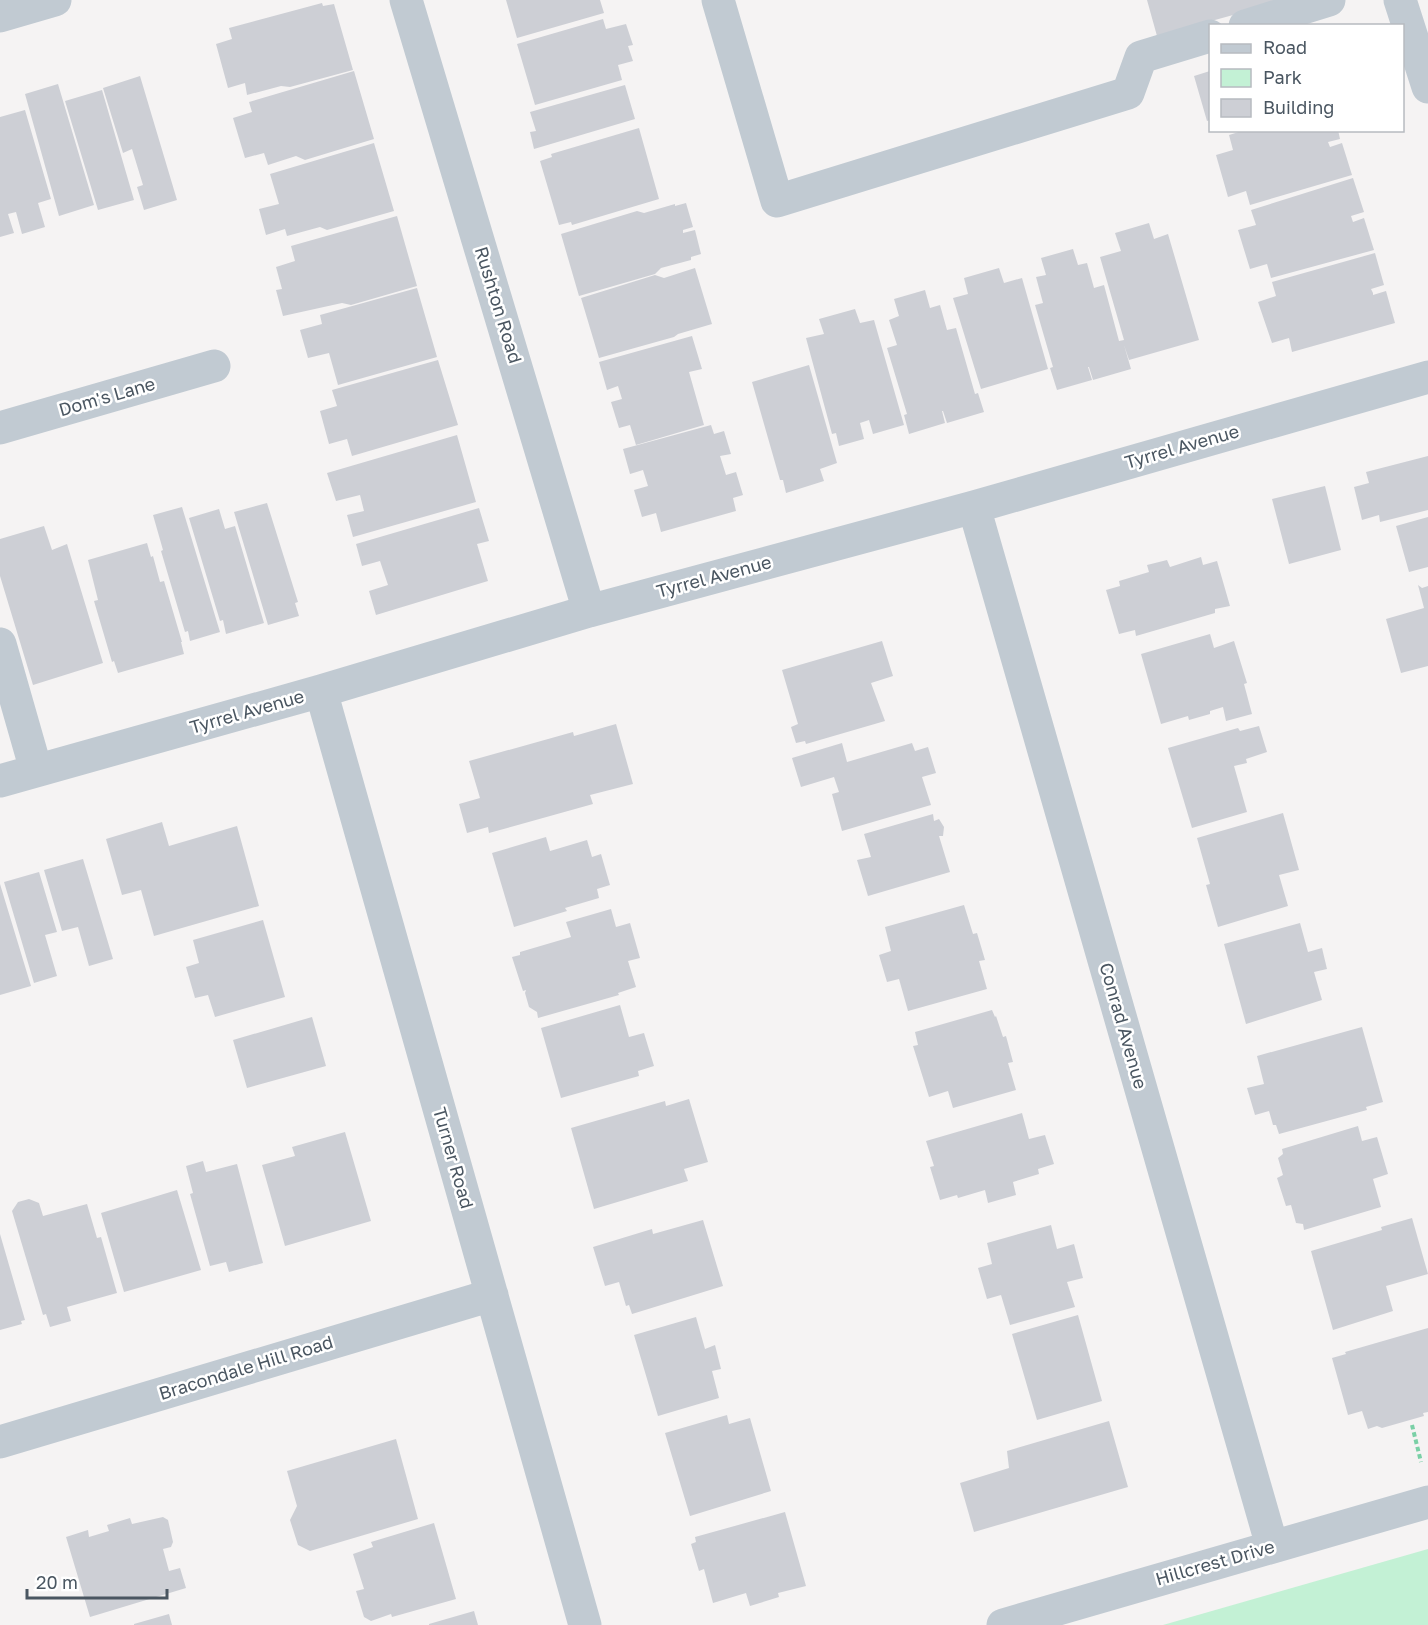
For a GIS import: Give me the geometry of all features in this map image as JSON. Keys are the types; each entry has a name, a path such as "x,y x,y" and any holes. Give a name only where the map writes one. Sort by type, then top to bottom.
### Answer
{"street":[{"path":"0,16 55,0"},
{"name":"Rushton Road","path":"406,0 589,611"},
{"path":"718,0 777,201 1128,93 1141,57 1209,36"},
{"path":"1251,24 1329,0"},
{"path":"1400,0 1428,87"},
{"name":"Dom's Lane","path":"0,428 214,366"},
{"name":"Tyrrel Avenue","path":"0,781 321,691 589,611 974,507 1428,377"},
{"name":"Conrad Avenue","path":"974,507 1272,1546"},
{"path":"0,644 36,770"},
{"name":"Turner Road","path":"321,691 585,1625"},
{"name":"Bracondale Hill Road","path":"0,1442 492,1295"},
{"name":"Hillcrest Drive","path":"1003,1625 1428,1502"}],"path":[{"path":"1412,1425 1423,1469"}],"green space":[{"path":"1428,1549 1428,1625 1163,1625"}],"building":[{"path":"506,0 600,0 604,13 517,38"},
{"path":"1147,0 1284,0 1284,1 1157,36"},
{"path":"322,3 323,6 334,4 353,70 290,87 281,86 247,95 245,83 228,88 216,44 232,39 229,28"},
{"path":"603,19 606,29 626,24 633,45 628,46 633,61 618,65 622,80 535,105 517,44"},
{"path":"354,71 374,139 305,160 296,156 268,165 264,153 245,158 233,118 252,112 249,102"},
{"path":"1209,71 1209,120 1207,121 1194,76"},
{"path":"140,76 177,200 144,210 137,187 143,185 132,149 123,153 103,88"},
{"path":"58,84 94,205 59,216 25,94"},
{"path":"625,85 635,119 534,149 530,132 536,131 530,112"},
{"path":"102,90 134,200 98,210 65,101"},
{"path":"25,110 51,199 38,203 45,227 22,234 16,212 8,214 14,233 0,237 0,117"},
{"path":"639,128 659,199 572,225 571,222 559,225 540,161 552,157 551,154"},
{"path":"1239,132 1338,132 1340,139 1328,142 1330,147 1342,143 1352,175 1250,205 1246,191 1228,197 1216,155 1233,150 1229,135"},
{"path":"374,143 394,211 327,230 320,227 287,236 285,229 266,235 259,209 279,204 270,174"},
{"path":"1353,178 1364,212 1351,216 1353,222 1364,218 1374,250 1271,278 1267,264 1250,269 1238,230 1256,225 1251,210"},
{"path":"686,203 693,227 683,230 683,233 695,230 701,254 691,257 691,260 661,268 655,274 579,296 561,234 637,211 644,213"},
{"path":"397,216 417,286 351,305 342,303 283,316 276,290 282,289 276,267 295,261 291,246"},
{"path":"1149,223 1154,239 1168,234 1199,340 1129,360 1124,345 1131,369 1093,380 1088,367 1092,380 1057,390 1050,368 1053,367 1035,305 1043,303 1036,277 1046,275 1041,258 1073,249 1078,265 1087,263 1094,288 1104,285 1119,341 1124,340 1100,257 1121,251 1115,233"},
{"path":"1375,253 1384,285 1371,289 1373,295 1386,291 1395,323 1292,352 1289,338 1272,343 1258,302 1276,296 1272,282"},
{"path":"695,268 712,324 599,358 581,298 655,275 664,278"},
{"path":"999,268 1004,283 1022,278 1048,369 981,389 953,298 968,294 964,278"},
{"path":"417,288 437,357 338,385 329,353 308,358 300,330 322,324 320,315"},
{"path":"925,290 930,308 940,305 947,330 956,328 975,394 978,393 984,412 947,423 942,411 945,423 909,434 904,415 907,414 887,348 897,345 889,320 899,316 894,299"},
{"path":"855,309 860,323 874,320 904,425 873,434 869,420 860,423 864,439 839,446 836,433 832,434 806,338 824,334 819,319"},
{"path":"692,336 702,369 689,372 704,425 636,445 630,425 619,428 611,402 622,399 618,386 607,390 599,362"},
{"path":"438,360 458,425 352,456 347,439 329,444 320,411 337,406 332,390"},
{"path":"809,365 837,463 820,469 824,481 786,493 783,480 780,480 752,382"},
{"path":"711,425 714,434 724,431 731,454 720,456 726,475 736,472 743,495 733,498 736,511 661,532 656,513 642,517 634,490 648,486 643,470 630,474 623,449"},
{"path":"457,435 476,502 353,537 347,515 364,511 360,495 336,501 327,473"},
{"path":"1428,456 1428,510 1380,522 1379,515 1362,520 1354,487 1369,483 1366,472"},
{"path":"1325,486 1341,550 1289,564 1272,499"},
{"path":"267,503 298,602 295,603 299,616 268,625 234,512"},
{"path":"182,507 220,632 190,641 188,631 185,632 161,551 163,550 153,515"},
{"path":"479,508 489,541 477,544 488,581 376,615 369,591 388,585 380,561 362,566 356,544"},
{"path":"219,509 225,529 235,526 264,623 226,634 189,518"},
{"path":"1428,517 1428,567 1409,572 1396,526"},
{"path":"44,526 52,550 67,544 103,663 33,685 0,576 0,539"},
{"path":"147,543 160,582 164,581 184,654 118,673 114,661 112,662 94,601 98,600 88,560"},
{"path":"1201,557 1203,565 1217,561 1230,606 1215,609 1215,613 1136,636 1135,630 1119,634 1106,590 1120,586 1119,581 1149,572 1147,565 1167,560 1170,567"},
{"path":"1418,585 1422,588 1428,586 1428,666 1401,673 1386,619 1424,608"},
{"path":"1210,634 1214,648 1234,641 1247,683 1244,684 1252,714 1226,721 1223,707 1210,711 1210,714 1189,720 1188,716 1161,724 1141,654"},
{"path":"882,641 893,676 871,683 885,721 806,744 805,741 796,743 791,727 798,724 782,670"},
{"path":"616,724 633,784 590,795 593,804 489,833 488,827 467,833 459,804 480,798 469,761 573,732 574,736"},
{"path":"1259,726 1267,752 1246,759 1247,763 1234,766 1247,812 1192,828 1168,748 1238,728 1240,731"},
{"path":"842,743 847,762 912,743 915,751 928,747 936,773 922,777 931,805 842,831 832,794 839,792 834,777 801,787 792,758"},
{"path":"1283,813 1299,870 1279,875 1288,906 1218,927 1206,885 1210,884 1197,838"},
{"path":"933,814 934,821 939,819 944,827 943,836 939,836 950,872 868,896 857,860 871,857 864,834"},
{"path":"162,822 169,846 237,826 259,906 154,936 141,890 122,895 106,839"},
{"path":"546,837 550,851 587,840 592,857 601,854 610,885 597,889 599,898 565,908 567,911 514,927 492,853"},
{"path":"83,859 113,959 89,966 78,927 62,931 44,870"},
{"path":"39,872 57,932 45,935 57,976 34,983 4,882"},
{"path":"0,884 31,986 0,995"},
{"path":"964,905 973,934 977,933 985,960 979,961 987,989 908,1011 899,979 887,982 879,955 891,951 885,927"},
{"path":"611,909 616,927 630,923 640,958 628,961 636,987 618,993 619,995 538,1018 537,1012 529,1007 526,990 523,991 512,957 520,955 520,952 571,937 566,922"},
{"path":"263,920 285,997 215,1017 208,995 195,998 186,967 199,963 193,940"},
{"path":"1300,923 1308,952 1322,948 1327,969 1314,972 1322,1000 1246,1024 1224,944"},
{"path":"620,1005 629,1037 644,1033 654,1066 638,1071 639,1076 561,1098 541,1028"},
{"path":"992,1010 1003,1037 1006,1036 1013,1062 1008,1063 1016,1090 953,1108 948,1091 929,1097 913,1046 918,1045 915,1032"},
{"path":"312,1017 326,1066 247,1088 233,1040"},
{"path":"1362,1027 1383,1102 1366,1107 1367,1110 1279,1134 1276,1125 1273,1125 1269,1111 1255,1115 1247,1088 1264,1084 1257,1056"},
{"path":"689,1099 708,1162 684,1169 688,1181 594,1209 571,1128 665,1101 666,1106"},
{"path":"1022,1113 1029,1139 1045,1135 1054,1164 1038,1169 1039,1174 1013,1182 1016,1195 988,1203 985,1190 958,1198 957,1195 940,1200 930,1167 934,1166 926,1141"},
{"path":"1358,1126 1362,1141 1377,1137 1388,1174 1373,1179 1381,1207 1304,1230 1303,1224 1296,1223 1291,1205 1286,1206 1277,1178 1283,1175 1278,1158 1283,1154 1282,1149"},
{"path":"345,1132 371,1221 285,1246 262,1165 295,1156 292,1147"},
{"path":"203,1161 206,1172 237,1164 263,1263 229,1272 226,1262 210,1266 190,1194 193,1193 186,1166"},
{"path":"177,1190 201,1270 124,1292 101,1213"},
{"path":"29,1199 39,1203 43,1216 87,1204 97,1238 101,1237 117,1293 67,1307 71,1321 50,1327 46,1314 43,1315 12,1211 18,1202"},
{"path":"1412,1218 1428,1274 1386,1286 1393,1311 1333,1330 1311,1251 1382,1230 1381,1227"},
{"path":"703,1220 723,1286 632,1314 629,1305 626,1306 619,1282 605,1286 593,1247 652,1229 653,1234"},
{"path":"1051,1225 1057,1249 1074,1244 1083,1278 1067,1282 1075,1307 1010,1325 1001,1295 987,1299 978,1268 992,1264 987,1243"},
{"path":"0,1234 25,1320 21,1321 22,1324 0,1330"},
{"path":"1078,1315 1102,1401 1037,1420 1012,1334"},
{"path":"696,1317 705,1349 715,1345 721,1369 712,1371 719,1398 658,1416 634,1335"},
{"path":"1428,1328 1428,1412 1423,1413 1424,1416 1382,1428 1377,1426 1368,1429 1362,1411 1348,1415 1332,1358 1346,1354 1345,1352"},
{"path":"727,1415 729,1424 750,1418 771,1491 690,1516 665,1433"},
{"path":"1109,1421 1128,1487 974,1532 960,1483 1009,1468 1007,1451"},
{"path":"396,1439 418,1519 310,1551 298,1545 290,1520 297,1506 287,1471"},
{"path":"785,1512 806,1586 778,1593 779,1597 750,1606 746,1593 713,1603 704,1569 699,1571 691,1544 696,1542 695,1537"},
{"path":"163,1517 168,1520 173,1542 171,1547 163,1549 169,1571 180,1568 186,1588 90,1617 66,1537 88,1530 89,1537 109,1531 107,1525 130,1518 132,1524"},
{"path":"434,1523 456,1599 392,1617 391,1614 371,1621 364,1617 356,1591 364,1589 353,1554 373,1547 371,1542"},
{"path":"474,1611 478,1625 429,1625 429,1624"},
{"path":"169,1614 172,1625 134,1625 134,1624"}]}
